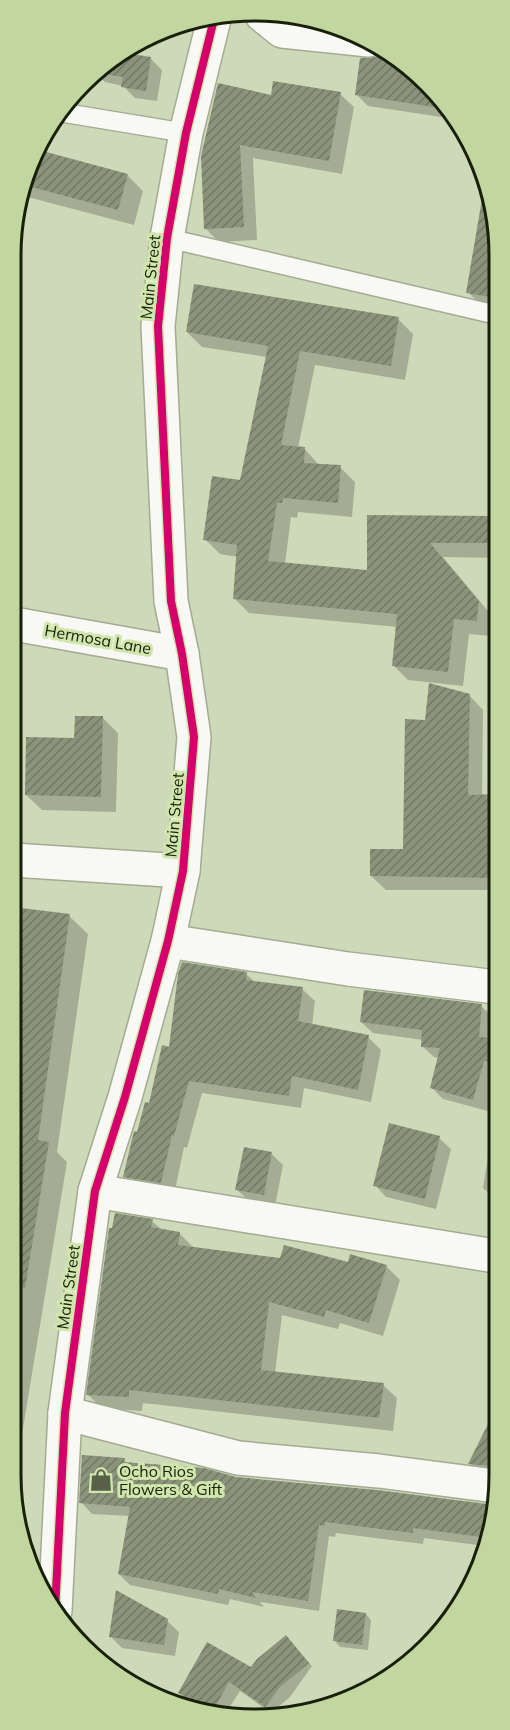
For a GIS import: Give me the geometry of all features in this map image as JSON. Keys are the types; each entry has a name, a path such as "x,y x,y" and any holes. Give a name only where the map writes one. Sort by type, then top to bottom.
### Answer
{"street":[{"path":"271,22 282,31 340,37"},
{"name":"Main Street","path":"56,1598 65,1413 95,1191 125,1097 168,941 183,872 194,737 182,654 171,601 158,326 167,238 186,133 213,25"},
{"name":"Hermosa Lane","path":"21,625 182,654"},
{"path":"21,861 183,872"},
{"path":"168,941 348,969 489,986"},
{"path":"95,1191 489,1255"},
{"path":"65,1413 237,1458 379,1471 488,1485"}],"lane":[{"path":"69,114 186,133"},
{"path":"167,238 489,313"}],"building":[{"path":"134,54 151,57 146,91 121,87 123,77 107,74"},
{"path":"377,57 385,60 409,79 436,107 355,95 360,58"},
{"path":"273,81 341,92 329,161 240,145 244,227 204,229 201,156 218,83 271,95"},
{"path":"45,152 128,174 118,210 31,187"},
{"path":"482,198 487,224 489,297 466,293"},
{"path":"194,284 399,317 391,366 300,351 281,445 305,447 304,463 341,465 338,503 283,498 282,503 277,503 268,561 367,570 367,515 489,516 489,543 430,543 479,601 477,621 454,619 448,672 392,666 397,614 233,599 237,545 203,540 212,476 240,480 268,346 186,332"},
{"path":"429,683 470,694 468,795 489,794 489,878 370,876 370,849 403,849 405,719 425,720"},
{"path":"75,716 103,716 101,797 25,795 26,737 74,738"},
{"path":"21,908 70,914 38,1140 49,1142 25,1288 21,1287"},
{"path":"182,962 247,972 246,980 303,987 298,1021 369,1035 358,1090 292,1076 289,1096 189,1081 174,1136 172,1135 161,1183 123,1177 134,1131 137,1132 145,1102 149,1103 162,1045 169,1047 178,974"},
{"path":"364,990 482,1004 479,1037 489,1038 489,1061 484,1061 473,1100 430,1088 440,1048 421,1047 422,1030 360,1022"},
{"path":"389,1123 440,1136 425,1199 373,1186"},
{"path":"244,1147 272,1152 264,1195 235,1190"},
{"path":"115,1213 153,1219 151,1227 180,1232 178,1245 280,1258 284,1245 348,1262 350,1254 387,1265 369,1323 326,1310 324,1317 269,1302 261,1370 384,1383 379,1418 129,1390 129,1397 86,1395 109,1228 112,1228"},
{"path":"489,1422 489,1466 468,1464"},
{"path":"82,1455 125,1458 124,1462 204,1468 236,1477 377,1490 487,1504 481,1537 413,1528 413,1533 325,1522 325,1526 319,1525 308,1601 252,1592 256,1598 219,1589 218,1594 118,1574 130,1507 79,1503"},
{"path":"116,1590 168,1619 164,1645 109,1637"},
{"path":"337,1609 366,1613 362,1645 333,1641"},
{"path":"286,1635 309,1663 280,1687 265,1707 229,1682 215,1706 191,1700 178,1693 207,1642 251,1667 257,1659"}],"cycle path":[{"path":"56,1598 65,1413 95,1191 125,1097 168,941 183,871 194,737 182,654 171,601 158,326 167,238 186,133 213,25"}],"place":[{"name":"Ocho Rios Flowers & Gift","path":"101,1480"}]}
